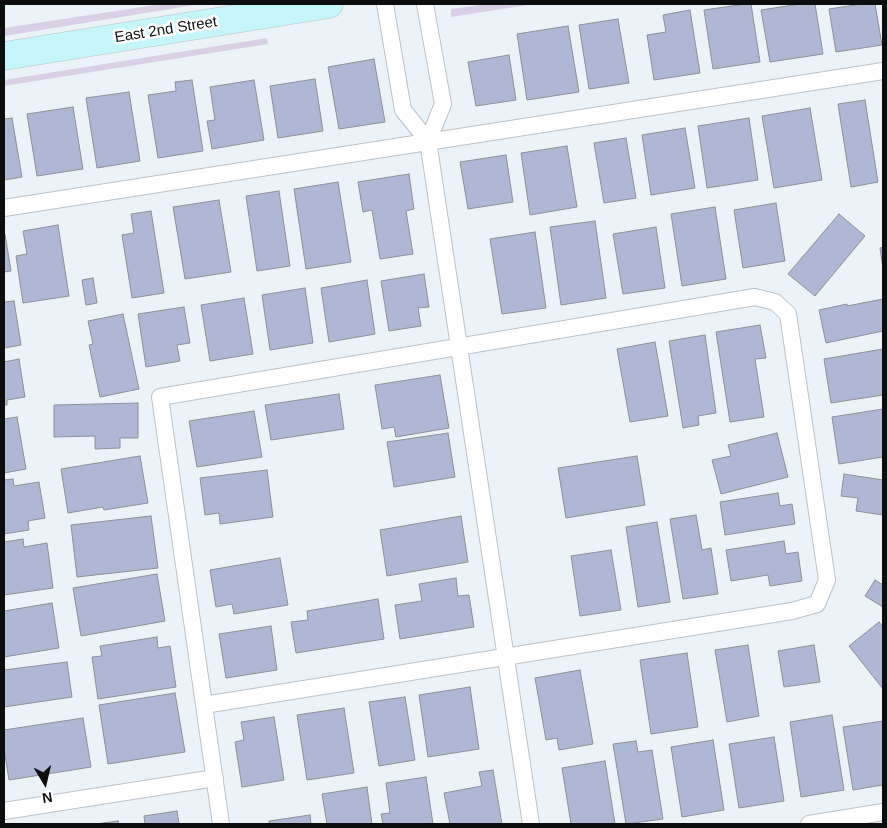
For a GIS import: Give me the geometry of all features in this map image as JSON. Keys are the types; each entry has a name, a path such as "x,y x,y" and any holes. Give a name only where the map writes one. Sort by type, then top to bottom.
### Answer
{"street":[{"name":"East 2nd Street","path":"4,56 328,4"}],"lane":[{"path":"385,4 403,110 428,141 531,824"},
{"path":"425,4 443,104 428,141"},
{"path":"4,208 883,71"},
{"path":"204,705 792,611 817,604 827,580 788,314 775,302 755,297 160,397 214,778 221,824"},
{"path":"4,811 214,778"},
{"path":"809,824 883,812"}],"shaded area":[{"path":"162,4 201,4 4,36 4,28"},
{"path":"487,4 534,4 451,17 451,9"},
{"path":"267,38 268,44 4,86 4,80"}],"building":[{"path":"751,4 760,62 713,69 704,10"},
{"path":"800,4 815,4 823,54 770,62 761,10"},
{"path":"875,4 882,45 836,52 829,9"},
{"path":"690,10 700,73 654,80 647,35 666,32 663,15"},
{"path":"618,19 629,83 589,89 579,25"},
{"path":"568,26 579,92 527,100 517,34"},
{"path":"509,55 516,100 476,106 468,62"},
{"path":"374,59 385,122 339,129 328,67"},
{"path":"315,79 323,131 278,138 270,86"},
{"path":"192,80 203,151 158,158 148,95 176,91 175,82"},
{"path":"254,80 264,140 212,149 207,121 215,120 210,87"},
{"path":"129,92 140,161 97,168 86,98"},
{"path":"865,100 878,182 851,187 838,104"},
{"path":"73,107 83,169 37,176 27,114"},
{"path":"810,108 822,180 774,188 762,116"},
{"path":"12,118 22,177 4,180 4,119"},
{"path":"749,118 758,180 707,188 698,126"},
{"path":"685,128 695,188 651,195 642,135"},
{"path":"626,138 636,198 604,203 594,143"},
{"path":"567,146 577,207 530,215 521,153"},
{"path":"506,155 513,202 468,209 460,162"},
{"path":"409,174 414,209 406,211 413,254 380,259 372,210 363,212 358,182"},
{"path":"338,182 351,262 306,269 294,189"},
{"path":"279,191 290,266 257,271 246,196"},
{"path":"219,200 231,272 185,279 173,207"},
{"path":"776,203 785,261 743,268 734,210"},
{"path":"715,207 726,279 682,286 671,214"},
{"path":"151,211 164,293 132,298 122,235 134,233 131,214"},
{"path":"839,214 865,236 815,296 788,274"},
{"path":"595,221 606,298 561,305 550,227"},
{"path":"58,225 69,296 23,303 16,256 27,254 23,231"},
{"path":"656,227 665,288 623,294 613,234"},
{"path":"535,232 546,308 502,314 490,239"},
{"path":"4,234 11,271 4,272"},
{"path":"883,247 883,269 880,248"},
{"path":"424,274 429,307 418,308 421,326 389,331 381,281"},
{"path":"93,278 97,303 86,305 82,280"},
{"path":"367,280 375,334 329,342 321,288"},
{"path":"305,288 313,343 270,350 262,295"},
{"path":"244,298 253,354 210,361 201,305"},
{"path":"883,299 883,331 826,343 819,310"},
{"path":"14,301 21,345 4,348 4,302"},
{"path":"184,307 190,343 177,345 180,361 146,367 138,314"},
{"path":"123,314 139,389 100,397 89,345 93,344 88,321"},
{"path":"760,325 766,358 755,359 764,417 730,422 716,332"},
{"path":"705,335 716,413 698,416 699,425 683,428 669,341"},
{"path":"655,342 668,416 630,422 617,349"},
{"path":"883,349 883,395 831,403 824,359"},
{"path":"19,359 25,397 7,400 7,405 4,405 4,362"},
{"path":"440,375 449,428 396,437 394,427 382,429 375,385"},
{"path":"339,394 344,429 271,440 265,405"},
{"path":"138,403 138,438 120,438 120,448 95,449 95,436 54,437 54,405"},
{"path":"883,409 883,457 839,464 832,417"},
{"path":"254,411 262,457 197,467 189,421"},
{"path":"17,417 26,469 4,473 4,419"},
{"path":"448,433 455,477 394,487 387,442"},
{"path":"777,433 788,477 721,494 712,460 731,456 728,445"},
{"path":"140,456 148,503 104,510 103,507 68,513 61,469"},
{"path":"637,456 645,505 566,518 558,468"},
{"path":"267,470 273,517 220,524 219,513 205,515 200,478"},
{"path":"844,474 883,480 883,515 856,511 858,498 841,496"},
{"path":"13,479 14,486 39,482 45,518 28,521 29,530 4,534 4,480"},
{"path":"778,493 780,506 792,504 795,524 725,535 720,502"},
{"path":"696,515 702,550 711,548 718,594 683,599 670,519"},
{"path":"151,516 158,568 77,577 71,525"},
{"path":"461,516 468,562 387,576 380,530"},
{"path":"657,522 670,602 638,607 626,527"},
{"path":"23,539 24,547 47,543 53,588 4,595 4,542"},
{"path":"784,541 786,554 798,552 802,581 770,586 768,575 731,581 726,550"},
{"path":"611,550 621,610 580,616 571,556"},
{"path":"280,558 288,605 234,614 232,604 216,607 210,570"},
{"path":"157,574 165,621 81,636 73,588"},
{"path":"456,578 458,596 469,595 474,627 400,639 395,605 422,601 419,584"},
{"path":"875,580 883,585 883,607 865,596"},
{"path":"378,599 384,639 296,653 291,622 308,620 307,611"},
{"path":"52,603 59,648 4,657 4,611"},
{"path":"879,622 883,627 883,689 849,646"},
{"path":"271,626 277,670 226,678 219,634"},
{"path":"157,637 158,648 170,646 176,687 98,699 92,657 102,656 100,646"},
{"path":"748,645 759,716 727,722 715,650"},
{"path":"814,645 820,682 784,687 778,651"},
{"path":"687,653 698,727 651,734 640,660"},
{"path":"67,662 72,697 4,707 4,670"},
{"path":"580,670 593,744 559,750 557,738 546,740 535,678"},
{"path":"470,687 479,749 428,757 419,695"},
{"path":"175,693 185,752 108,764 99,705"},
{"path":"405,697 415,760 379,766 369,702"},
{"path":"344,708 354,773 307,780 297,715"},
{"path":"832,715 844,790 801,797 790,722"},
{"path":"274,717 284,780 242,787 235,742 244,740 241,722"},
{"path":"83,718 91,767 9,780 4,749 4,730"},
{"path":"883,721 883,785 853,790 843,727"},
{"path":"774,737 784,801 739,808 729,744"},
{"path":"713,740 724,810 682,817 671,747"},
{"path":"636,741 638,752 652,750 663,819 626,824 613,744"},
{"path":"605,761 615,824 571,824 562,768"},
{"path":"493,770 502,824 450,824 444,793 482,786 479,772"},
{"path":"426,777 433,824 383,824 381,814 390,813 386,783"},
{"path":"367,787 372,824 327,824 322,794"},
{"path":"177,811 179,824 145,824 144,816"},
{"path":"310,815 311,824 269,824 269,821"},
{"path":"118,821 119,824 95,824"}]}
